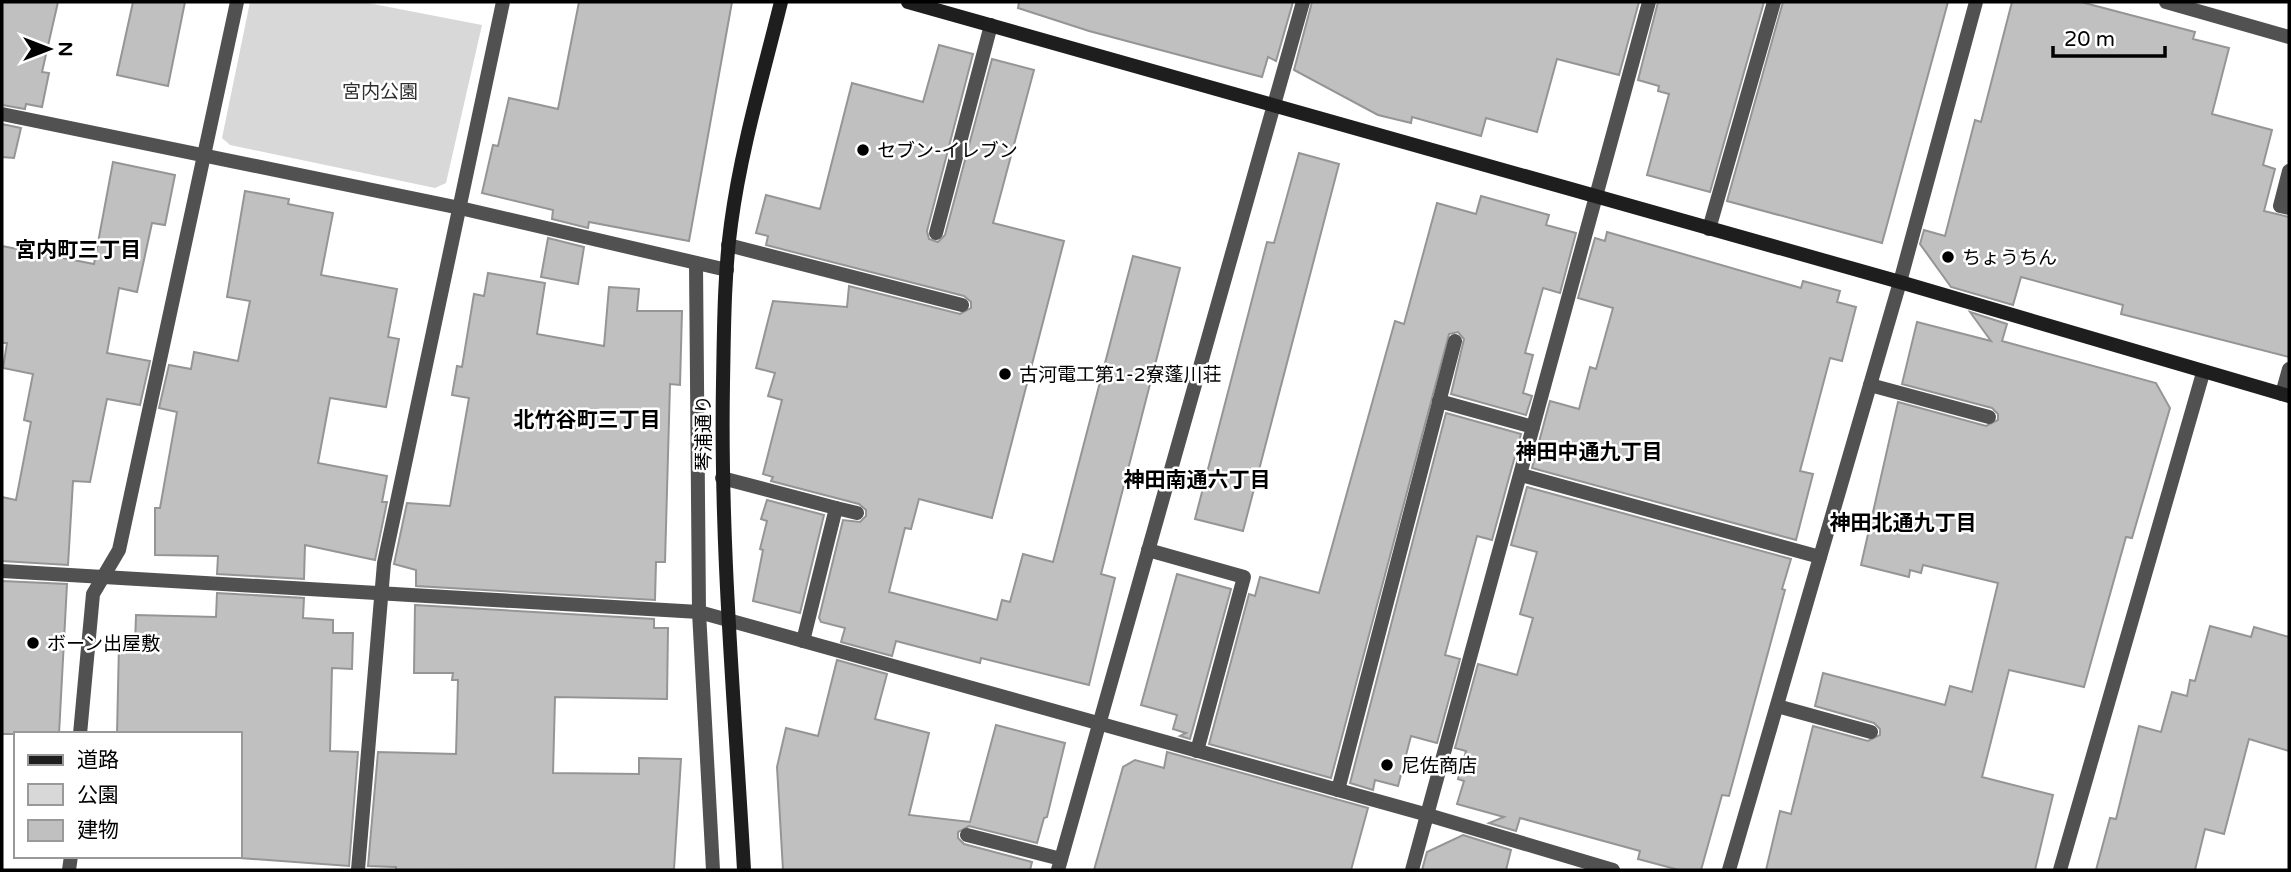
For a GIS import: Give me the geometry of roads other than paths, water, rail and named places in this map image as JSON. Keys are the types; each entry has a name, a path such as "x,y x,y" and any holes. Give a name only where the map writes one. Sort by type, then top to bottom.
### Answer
{"street":[{"path":"80,732 93,594 119,550 237,2"},
{"path":"358,870 379,592 503,2"},
{"name":"琴浦通り","path":"744,870 727,620 722,478 728,245 737,189 781,2"},
{"path":"908,2 1900,282 2203,373 2286,395 2289,369"},
{"path":"967,835 1060,865 1303,2"},
{"path":"1412,870 1649,2"},
{"path":"1709,229 1774,2"},
{"path":"1729,870 1900,282 1976,2"},
{"path":"2166,2 2289,37"},
{"path":"936,233 991,25"},
{"path":"2,114 460,208 727,271"},
{"path":"2289,171 2280,206 2289,208"},
{"path":"728,245 962,305"},
{"path":"696,264 699,612 713,870"},
{"path":"1338,790 1455,341"},
{"path":"2060,870 2203,373"},
{"path":"1870,385 1989,417"},
{"path":"1439,401 1533,427"},
{"path":"1521,475 1820,557"},
{"path":"722,478 857,513"},
{"path":"803,641 836,508"},
{"path":"1148,550 1244,577 1197,751"},
{"path":"2,570 699,612 1428,815 1613,870"},
{"path":"1777,706 1871,732"}],"place":[{"name":"セブン-イレブン","path":"863,150"},
{"name":"ちょうちん","path":"1948,257"},
{"name":"古河電工第1-2寮蓬川荘","path":"1005,374"},
{"name":"ボーン出屋敷","path":"33,643"},
{"name":"尼佐商店","path":"1387,765"}],"district":[{"name":"宮内町三丁目","path":"78,250"},
{"name":"北竹谷町三丁目","path":"587,420"},
{"name":"神田中通九丁目","path":"1589,452"},
{"name":"神田南通六丁目","path":"1197,480"},
{"name":"神田北通九丁目","path":"1903,523"}],"park label":[{"name":"宮内公園","path":"380,91"}]}
